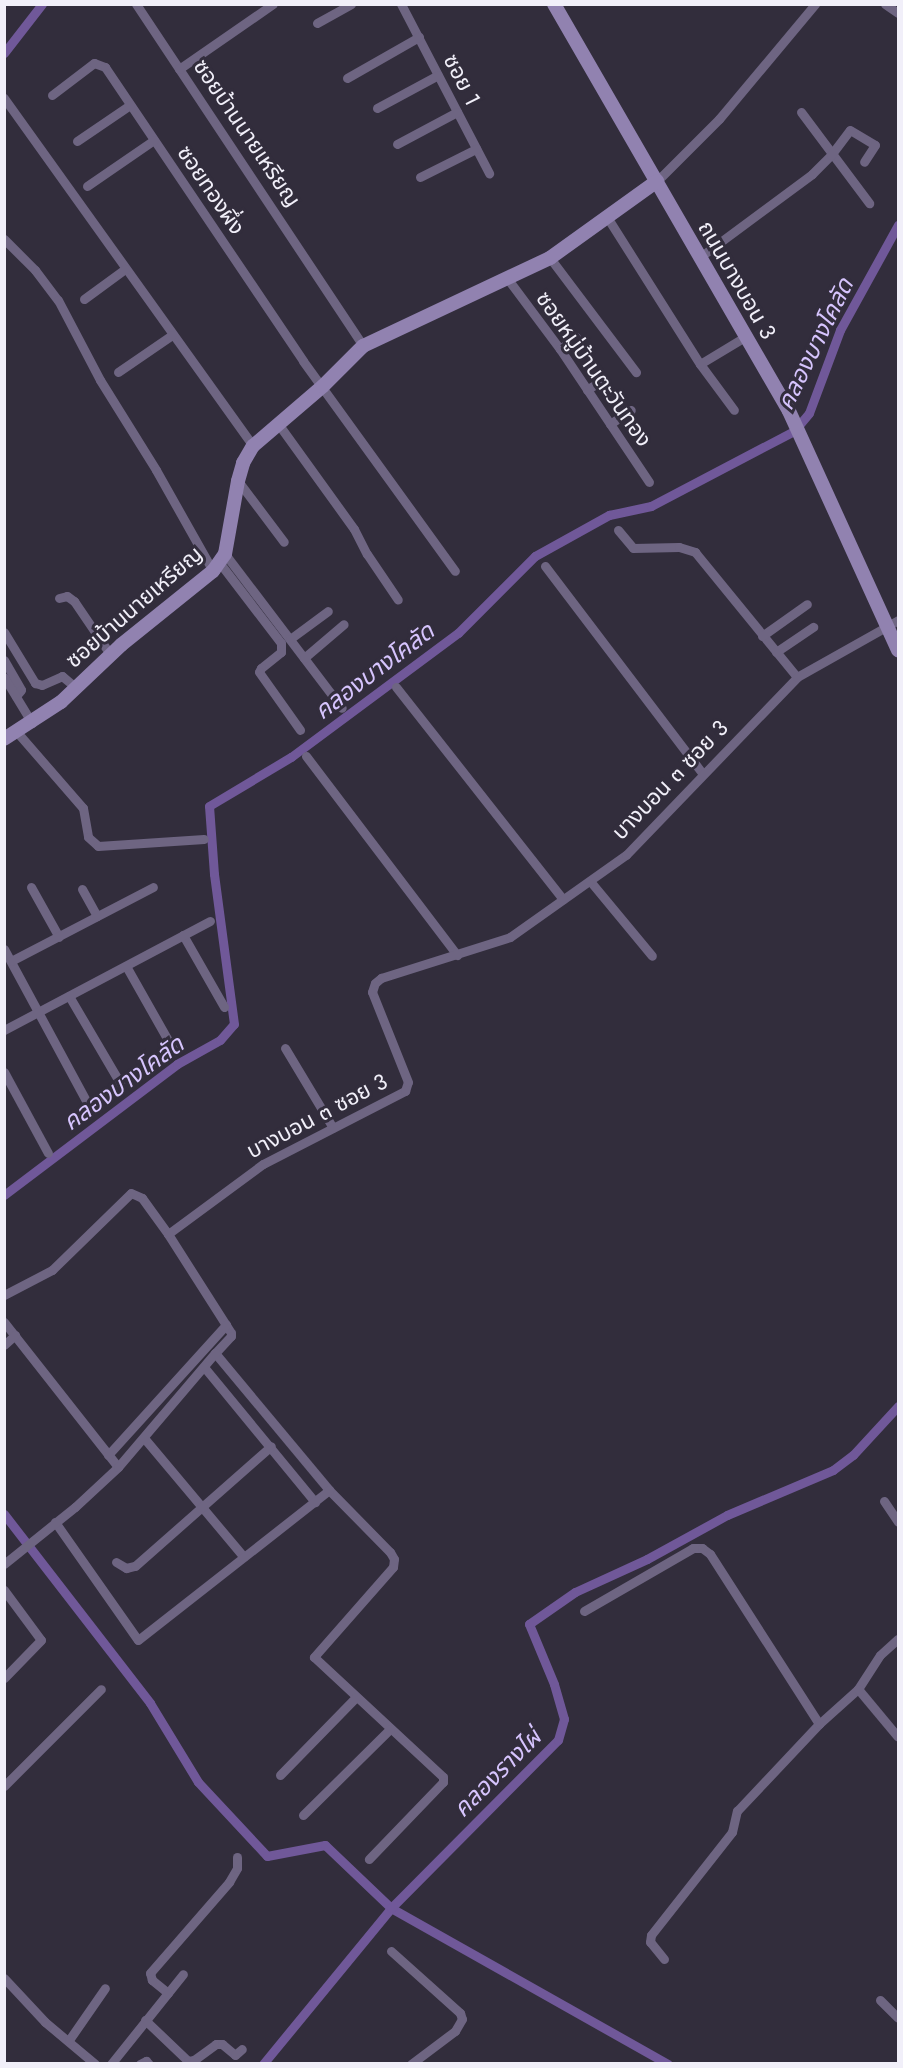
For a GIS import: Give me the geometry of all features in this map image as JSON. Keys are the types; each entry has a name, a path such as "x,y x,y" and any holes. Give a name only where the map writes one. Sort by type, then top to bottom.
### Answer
{"street":[{"name":"ซอยบ้านนายเหรียญ","path":"136,4 363,346"},
{"path":"179,69 273,4"},
{"path":"318,23 351,4"},
{"name":"ซอย 1","path":"401,4 489,173"},
{"name":"ถนนบางบอน 3","path":"554,4 804,439 893,622 898,650"},
{"path":"657,181 674,168 719,119 815,4"},
{"path":"885,4 898,13"},
{"path":"347,78 419,37"},
{"name":"ซอยทองผึ่ง","path":"52,96 94,63 100,64 303,361 456,571"},
{"path":"377,108 438,75"},
{"path":"4,98 253,446"},
{"path":"77,141 130,105"},
{"path":"398,144 457,112"},
{"path":"801,112 831,155 870,204"},
{"path":"700,256 812,174 851,130 875,146 864,162"},
{"path":"87,186 154,140"},
{"path":"420,177 476,149"},
{"name":"ซอยบ้านนายเหรียญ","path":"10,735 32,723 61,702 110,654 219,562 243,463 253,446 323,386 363,346 550,258 657,181"},
{"path":"607,217 700,364 734,410"},
{"path":"4,239 35,270 58,300 100,380 156,470 219,562 281,643 281,652 261,668 260,672 300,730"},
{"path":"550,258 636,372"},
{"path":"84,299 125,269"},
{"name":"ซอยหมู่บ้านตะวันทอง","path":"507,278 560,349 649,483"},
{"path":"118,372 172,335"},
{"path":"560,349 576,337"},
{"path":"700,364 746,338"},
{"path":"587,390 603,379"},
{"path":"610,424 631,410"},
{"path":"279,424 354,529 367,554 398,600"},
{"path":"238,481 284,542"},
{"path":"618,530 633,548 679,547 695,552 797,677"},
{"path":"219,562 290,639 342,708"},
{"path":"545,566 703,774"},
{"path":"59,598 67,596 75,601 110,654"},
{"path":"762,636 807,604"},
{"path":"290,639 328,611"},
{"name":"บางบอน ๓ ซอย 3","path":"168,1234 263,1164 402,1093 407,1087 407,1078 372,992 375,983 381,978 505,940 590,881 626,855 797,677 893,622"},
{"path":"304,658 345,624"},
{"path":"776,652 813,627"},
{"path":"4,632 35,683 42,685 62,676 75,687"},
{"path":"4,660 21,690 16,696"},
{"path":"4,677 32,723"},
{"path":"396,687 563,899"},
{"path":"10,735 83,808 88,837 98,846 204,839"},
{"path":"306,756 457,955"},
{"path":"590,881 652,956"},
{"path":"31,887 59,937"},
{"path":"11,961 153,887"},
{"path":"82,890 97,916"},
{"path":"4,1030 210,921"},
{"path":"183,935 224,1007"},
{"path":"4,949 90,1106"},
{"path":"126,966 174,1051"},
{"path":"69,996 120,1083"},
{"path":"285,1048 333,1128"},
{"path":"4,1072 48,1153"},
{"path":"4,1295 52,1270 131,1193 138,1194 168,1234 231,1335 118,1467 4,1564"},
{"path":"4,1322 118,1467"},
{"path":"108,1455 226,1325"},
{"path":"4,1345 15,1335"},
{"path":"215,1353 329,1490 394,1559 393,1567 314,1657 390,1729 440,1772 443,1782 369,1859"},
{"path":"204,1367 315,1502"},
{"path":"144,1438 204,1506 244,1557"},
{"path":"116,1562 126,1568 135,1566 271,1446"},
{"path":"55,1522 134,1638 138,1640 329,1490"},
{"path":"884,1501 898,1522"},
{"path":"584,1611 693,1548 702,1548 710,1554 819,1724"},
{"path":"4,1590 41,1640 4,1678"},
{"path":"664,1959 650,1942 651,1935 732,1832 737,1811 819,1724 858,1689 880,1655 898,1639"},
{"path":"4,1785 101,1689"},
{"path":"858,1689 898,1737"},
{"path":"280,1775 356,1697"},
{"path":"303,1815 390,1729"},
{"path":"168,1993 152,1980 150,1972 229,1882 237,1868 237,1857"},
{"path":"391,1951 460,2013 462,2019 455,2031 411,2064"},
{"path":"111,2064 183,1974"},
{"path":"4,1978 45,2022 95,2064"},
{"path":"69,2040 105,1989"},
{"path":"880,2000 898,2018"},
{"path":"145,2020 188,2061 194,2060 216,2044 222,2044 235,2055 242,2049"},
{"path":"140,2064 146,2061 150,2064"}],"waterway":[{"path":"4,53 42,4"},
{"name":"คลองบางโคลัด","path":"4,1195 177,1064 220,1040 234,1024 214,874 209,806 291,757 458,633 535,556 609,515 651,506 794,431 809,413 840,330 898,225"},
{"name":"คลองรางไผ่","path":"263,2064 391,1908 558,1740 564,1719 554,1684 529,1624 575,1592 647,1559 727,1515 833,1470 853,1455 898,1406"},
{"path":"4,1514 150,1703 198,1782 267,1856 325,1845 391,1908 668,2064"}]}
